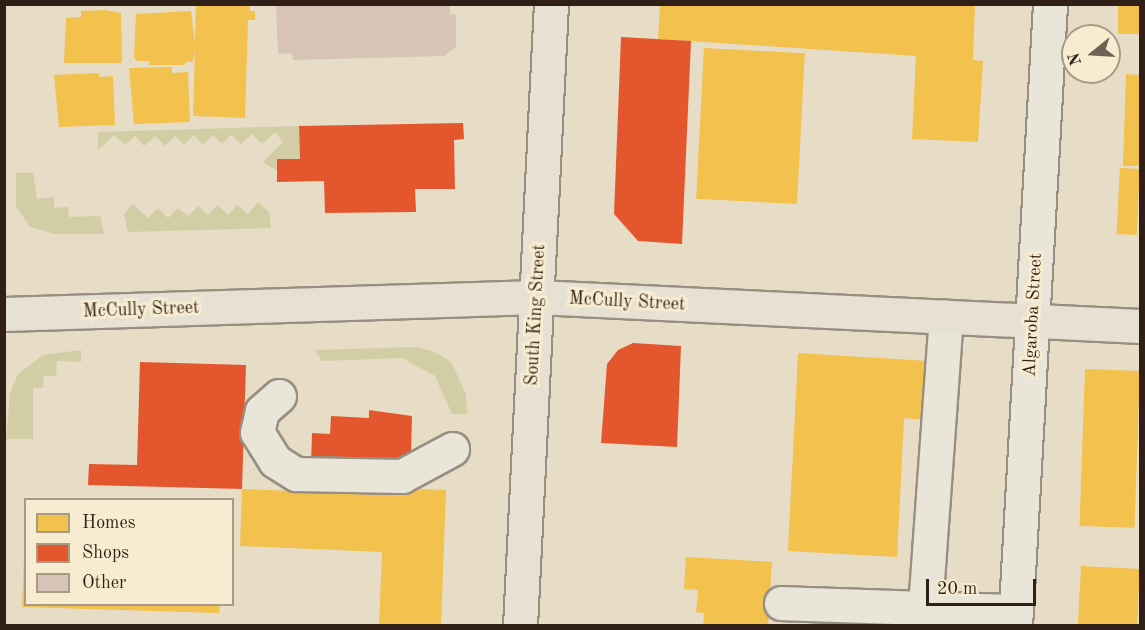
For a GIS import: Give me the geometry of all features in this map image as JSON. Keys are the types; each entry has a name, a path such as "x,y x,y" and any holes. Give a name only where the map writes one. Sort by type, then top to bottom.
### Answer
{"main road":[{"name":"South King Street","path":"520,626 551,4"},
{"name":"McCully Street","path":"4,315 537,297 1140,326"}],"street":[{"name":"Algaroba Street","path":"1015,618 1050,4"},
{"path":"925,608 945,317"},
{"path":"279,396 258,417 257,432 275,461 296,474 402,476 452,449"},
{"path":"782,603 925,608 1015,618"}],"shaded area":[{"path":"299,126 300,159 277,159 277,171 263,162 283,142 275,132 262,144 252,134 241,144 231,135 222,144 213,135 203,145 194,135 184,145 175,136 165,146 155,136 144,146 135,136 125,145 114,135 98,150 98,132"},
{"path":"16,173 33,173 37,199 54,197 54,208 68,207 69,217 100,216 104,234 54,234 30,227 16,206"},
{"path":"258,202 269,212 271,228 128,232 124,214 133,204 148,218 158,208 168,218 178,208 188,216 198,206 208,215 217,205 228,215 237,205 248,214"},
{"path":"417,347 435,352 451,362 466,394 467,414 452,414 435,376 402,358 322,361 315,350"},
{"path":"81,350 81,362 57,361 56,376 44,376 43,388 33,388 33,439 6,439 10,393 18,374 43,355"}],"building: Homes":[{"path":"196,4 250,4 250,11 255,11 255,20 248,20 245,118 193,116 195,50 193,62 185,62 185,65 149,65 149,61 137,61 134,57 136,14 191,11 195,43"},
{"path":"660,4 975,4 973,60 983,61 978,142 912,139 916,56 658,39"},
{"path":"1118,4 1140,4 1140,34 1121,34 1121,24 1118,24"},
{"path":"105,10 121,13 122,63 64,63 66,18 81,17 81,11"},
{"path":"704,48 805,53 797,204 696,199"},
{"path":"172,67 172,73 188,72 190,122 134,124 129,68"},
{"path":"99,73 99,77 113,76 115,125 59,127 54,75"},
{"path":"1126,74 1140,75 1140,166 1123,166"},
{"path":"1120,168 1140,169 1137,235 1117,234"},
{"path":"798,353 928,361 925,420 904,418 897,557 788,551"},
{"path":"1085,369 1140,371 1134,528 1080,526"},
{"path":"391,488 446,490 441,626 379,626 382,552 240,546 242,489 391,495"},
{"path":"686,557 772,562 768,626 703,626 704,613 696,612 698,590 684,589"},
{"path":"24,558 24,606 220,606 219,613 22,607"},
{"path":"1081,566 1140,569 1137,626 1078,626"}],"building: Shops":[{"path":"621,37 691,41 682,244 638,241 614,214"},
{"path":"463,123 464,139 454,140 455,189 415,189 416,212 325,213 324,181 277,182 277,159 300,159 299,126"},
{"path":"633,343 681,346 677,447 601,443 607,364 618,350"},
{"path":"140,362 246,365 242,489 88,485 89,464 137,465"},
{"path":"369,410 412,416 411,455 396,469 311,466 312,433 330,434 331,416 369,418"}],"building: Other":[{"path":"276,4 450,4 450,14 456,15 456,47 444,56 293,60 292,53 278,54"}]}
